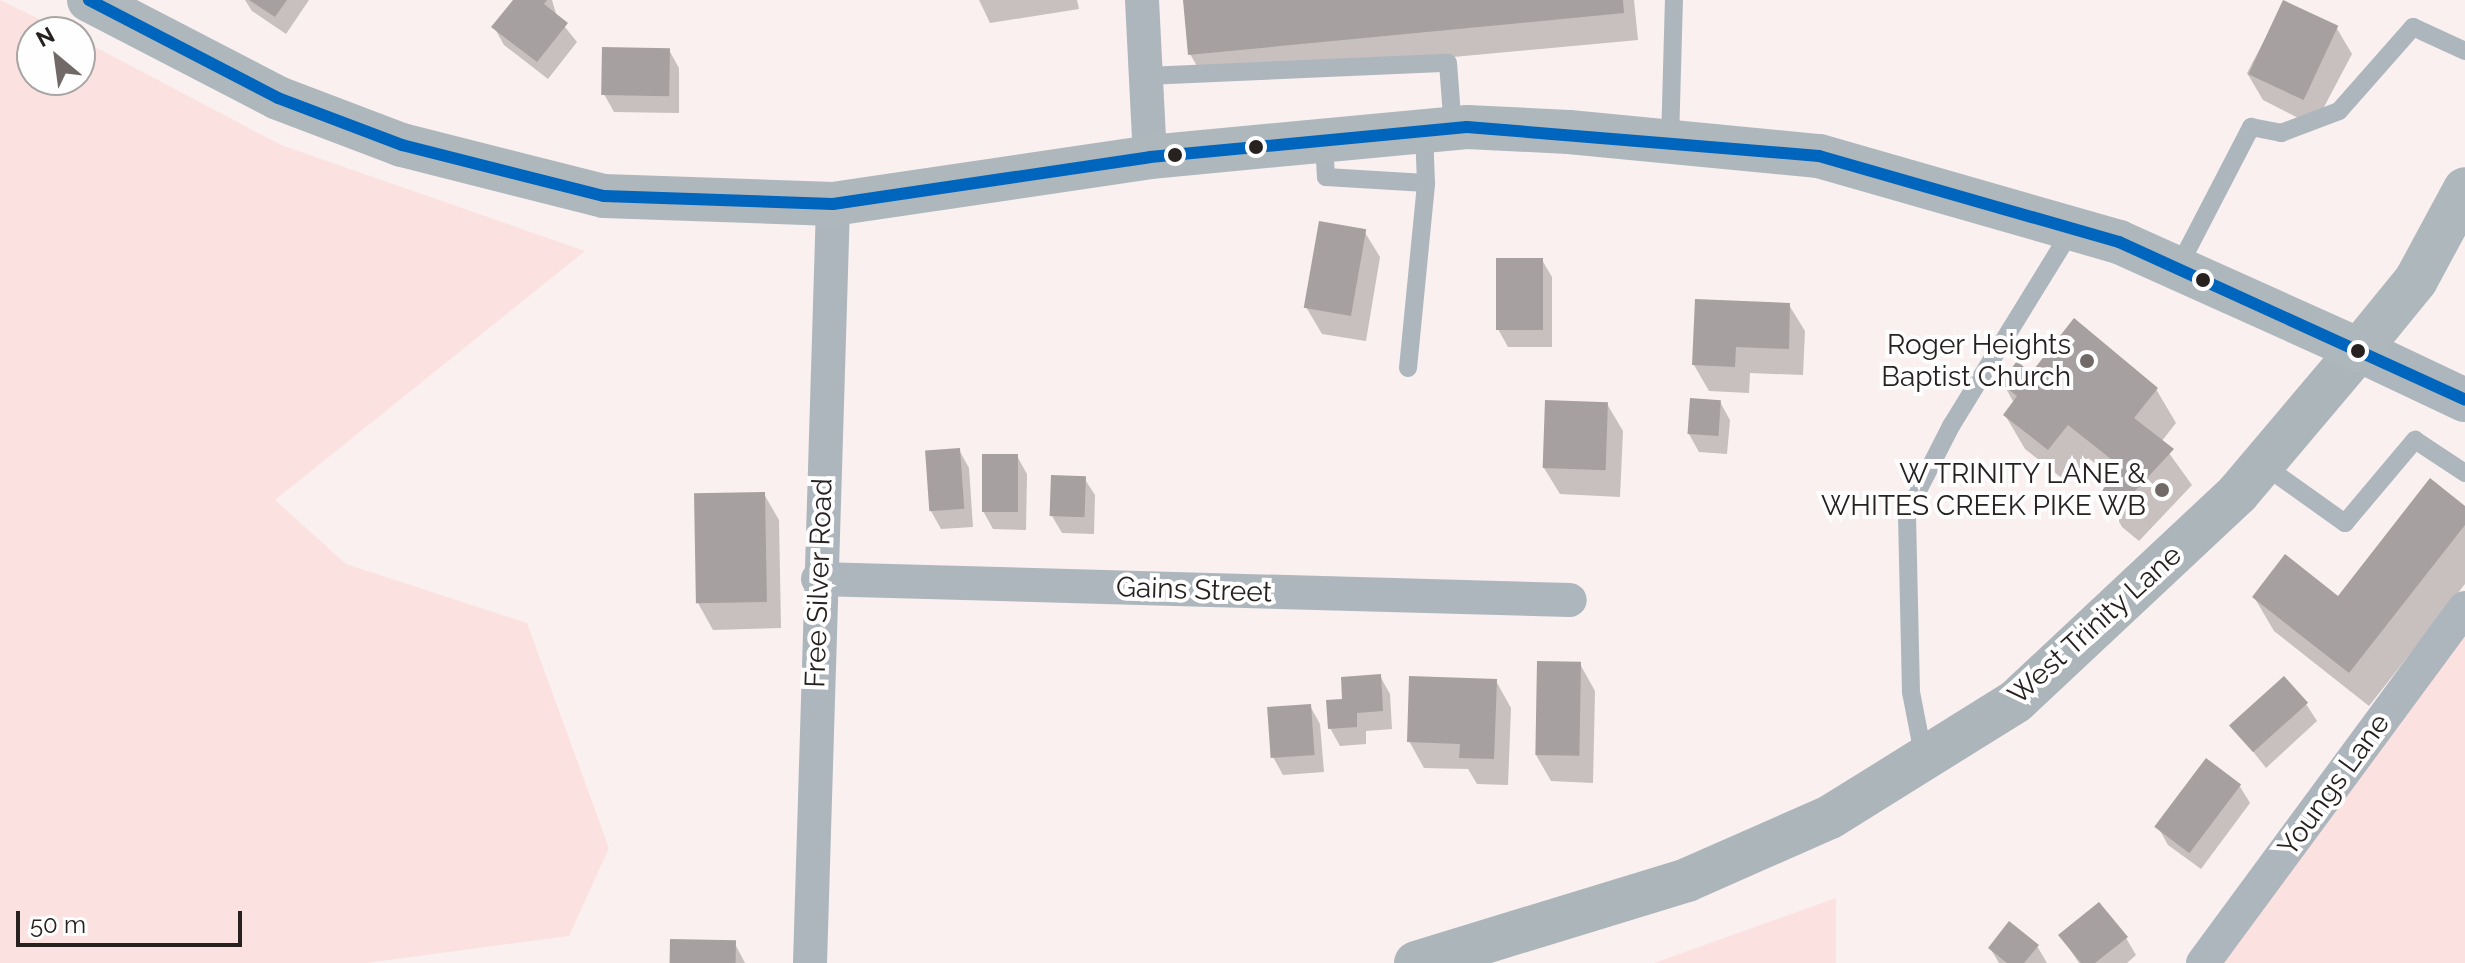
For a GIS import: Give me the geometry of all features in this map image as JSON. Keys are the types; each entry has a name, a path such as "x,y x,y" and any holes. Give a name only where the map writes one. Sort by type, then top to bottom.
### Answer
{"main road":[{"path":"89,0 278,98 402,145 604,196 833,204 1150,157 1439,130 1670,141 1819,156 2073,228 2178,268 2359,350"},
{"name":"West Trinity Lane","path":"1416,963 1687,880 1830,817 2016,701 2238,493 2416,280 2465,189"}],"street":[{"path":"1142,0 1150,157"},
{"name":"Free Silver Road","path":"810,963 818,579 833,204"},
{"path":"2359,350 2465,400"},
{"name":"Gains Street","path":"818,579 1570,600"},
{"name":"Youngs Lane","path":"2203,963 2465,608"}],"lane":[{"path":"1670,141 1674,0"},
{"path":"2178,268 2251,127 2281,133 2339,111 2413,27 2465,51"},
{"path":"1146,76 1448,63 1439,130 1426,183 1408,368"},
{"path":"1324,140 1326,177 1426,183"},
{"path":"1924,759 1911,692 1907,512 1951,426 2073,228"},
{"path":"2262,464 2345,523 2415,440 2465,473"}],"shaded area":[{"path":"0,0 33,16 16,16 16,96 96,96 96,47 281,145 585,251 275,500 346,564 527,623 609,848 569,936 366,963 0,963"},
{"path":"2465,608 2465,963 2206,963"},
{"path":"1836,898 1836,963 1654,963"}],"building":[{"path":"249,0 287,0 275,17"},
{"path":"513,0 547,0 544,4 568,23 537,62 491,27"},
{"path":"1183,0 1623,0 1624,13 1188,55"},
{"path":"2283,0 2338,26 2304,100 2248,74"},
{"path":"602,47 670,48 669,96 601,95"},
{"path":"1319,221 1366,229 1351,316 1304,308"},
{"path":"1496,258 1543,258 1543,330 1496,330"},
{"path":"1695,299 1790,303 1789,349 1736,347 1735,367 1692,365"},
{"path":"2074,318 2158,388 2134,418 2174,449 2119,508 2100,493 2121,467 2068,425 2048,450 2003,415 2017,396 2000,383 2017,361 2031,373"},
{"path":"1690,398 1721,400 1718,436 1687,434"},
{"path":"1545,400 1608,402 1606,470 1543,468"},
{"path":"960,448 964,509 929,511 925,450"},
{"path":"982,454 1018,454 1018,512 982,512"},
{"path":"1051,475 1086,476 1085,517 1050,516"},
{"path":"2430,478 2465,506 2465,525 2349,673 2252,597 2285,554 2338,596"},
{"path":"765,492 767,602 696,603 694,493"},
{"path":"1537,661 1581,662 1579,756 1535,755"},
{"path":"1381,674 1383,711 1357,713 1357,727 1328,729 1326,700 1342,699 1341,677"},
{"path":"1409,676 1497,679 1494,759 1459,758 1460,744 1407,742"},
{"path":"2284,676 2308,703 2253,752 2229,726"},
{"path":"1311,704 1315,755 1271,758 1267,707"},
{"path":"2206,758 2241,784 2189,853 2154,827"},
{"path":"2099,902 2128,937 2095,963 2081,963 2058,935"},
{"path":"2009,921 2039,945 2024,963 2007,963 1988,948"},
{"path":"670,939 736,940 736,963 670,963"}],"transit line":[{"path":"89,0 278,98 402,145 604,196 833,204 1150,157 1467,127 1819,156 2119,242 2465,400"}],"place":[{"name":"Roger Heights Baptist Church","path":"2087,361"},
{"name":"W TRINITY LANE & WHITES CREEK PIKE WB","path":"2162,490"}]}
